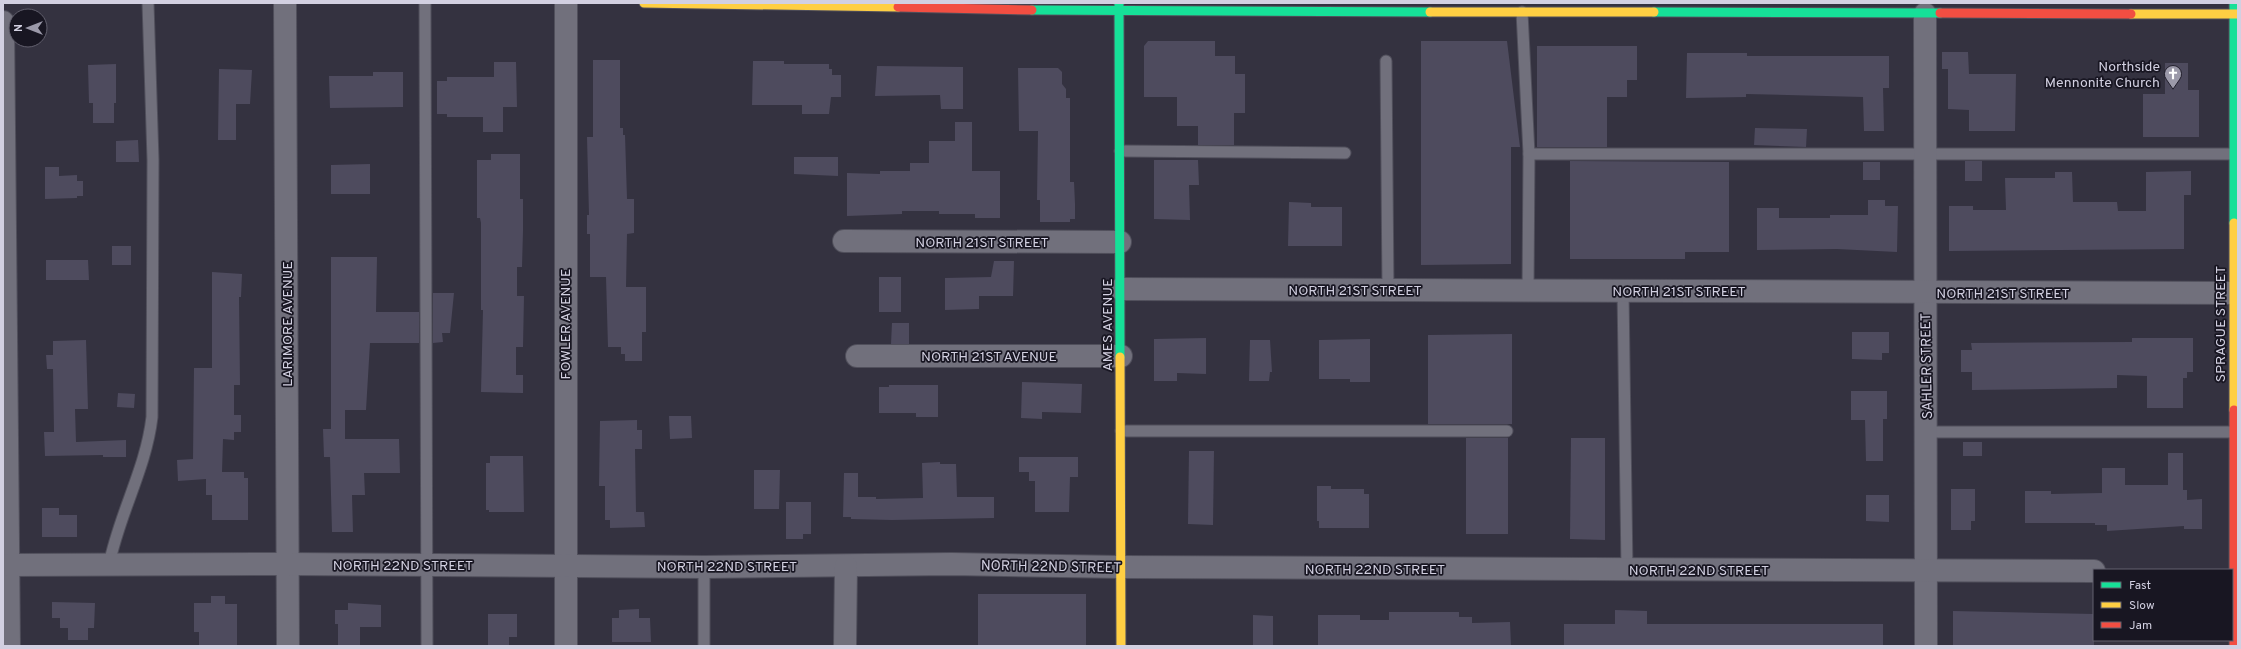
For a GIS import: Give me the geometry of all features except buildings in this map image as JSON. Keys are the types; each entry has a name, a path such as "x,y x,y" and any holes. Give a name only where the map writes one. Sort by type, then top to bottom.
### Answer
{"street":[{"name":"LARIMORE AVENUE","path":"285,3 288,646"},
{"name":"FOWLER AVENUE","path":"566,3 566,646"},
{"path":"644,3 1120,7 1360,7 1522,12 1681,8 1807,8 1925,14 2236,14"},
{"name":"SPRAGUE STREET","path":"2234,3 2236,14 2236,432 2234,646"},
{"name":"AMES AVENUE","path":"1120,7 1121,646"},
{"name":"SAHLER STREET","path":"1925,14 1927,432 1926,646"},
{"path":"3,22 9,646"},
{"name":"NORTH 21ST STREET","path":"844,242 1120,242"},
{"name":"NORTH 21ST STREET","path":"1120,289 2236,293"},
{"name":"NORTH 21ST AVENUE","path":"857,356 1121,356"},
{"name":"NORTH 22ND STREET","path":"8,565 288,564 704,567 951,564 1121,568 2093,571"},
{"path":"845,646 846,566"}],"lane":[{"path":"109,565 119,527 137,479 150,435 152,417 153,160 148,3"},
{"path":"425,3 427,646"},
{"path":"1522,12 1529,154 1528,291"},
{"path":"1386,61 1388,290"},
{"path":"1120,151 1345,153"},
{"path":"1529,154 2236,154"},
{"path":"1623,291 1626,570"},
{"path":"1121,431 1507,431"},
{"path":"1927,432 2236,432"},
{"path":"704,567 704,646"}],"traffic: fast":[{"path":"1119,3 1120,357"},
{"path":"2234,3 2234,223"},
{"path":"1032,10 1430,12"},
{"path":"1654,12 1940,13"}],"traffic: slow":[{"path":"644,3 898,7"},
{"path":"1430,12 1654,12"},
{"path":"2131,14 2238,14"},
{"path":"2234,223 2234,410"},
{"path":"1120,357 1121,646"}],"traffic: jam":[{"path":"898,7 1032,10"},
{"path":"1940,13 2131,14"},
{"path":"2234,410 2234,646"}],"place":[{"name":"Northside Mennonite Church","path":"2173,89"}]}
